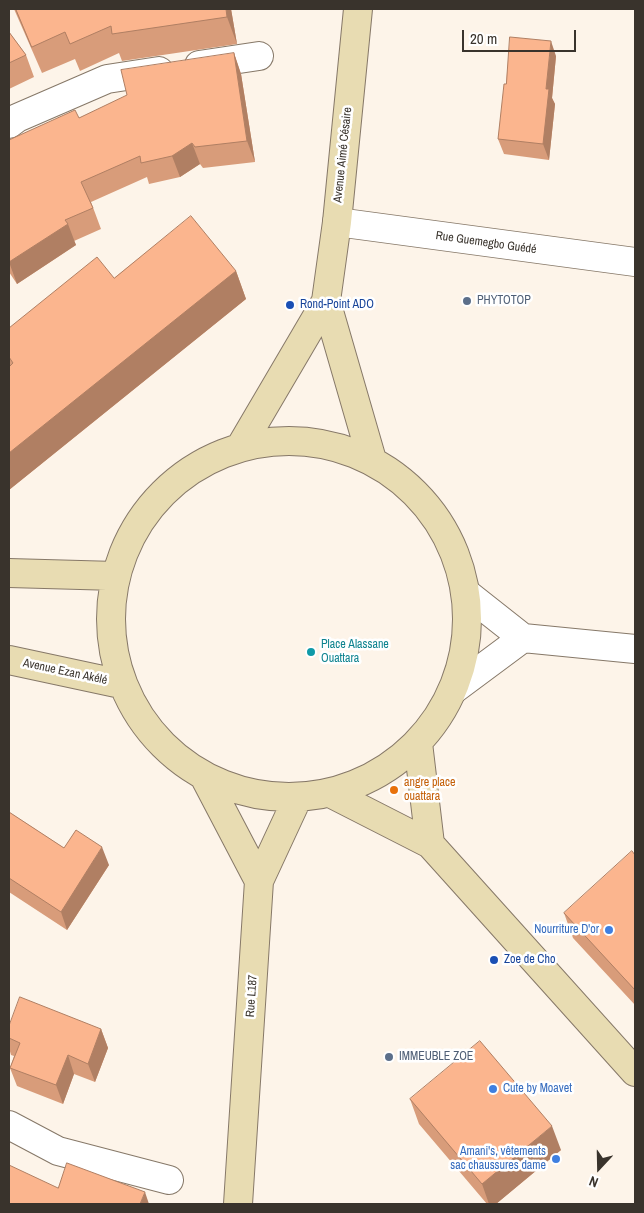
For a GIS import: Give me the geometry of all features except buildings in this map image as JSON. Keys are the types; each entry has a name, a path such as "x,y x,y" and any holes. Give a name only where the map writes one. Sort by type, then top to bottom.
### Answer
{"street":[{"name":"Avenue Aimé Césaire","path":"242,444 326,301 337,222 358,9"},
{"path":"9,124 17,118 107,79 259,56"},
{"name":"Rue Guemegbo Guédé","path":"337,222 635,262"},
{"name":"Avenue Aimé Césaire","path":"326,301 372,460"},
{"path":"308,440 372,460 406,483 435,515 455,552 466,593 467,642 453,690 418,743 378,774 330,792 298,797 250,793 204,776 154,738 121,684 109,633 110,603 116,576 135,528 177,476 242,444 308,440"},
{"path":"9,573 116,576"},
{"path":"466,593 523,638 635,648"},
{"path":"453,690 523,638"},
{"name":"Avenue Ezan Akélé","path":"9,660 121,684"},
{"path":"418,743 430,844"},
{"path":"204,776 259,881"},
{"path":"330,792 430,844 635,1072"},
{"name":"Rue L187","path":"238,1204 259,881 298,797"},
{"path":"9,1125 58,1151 169,1180"}],"place":[{"name":"PHYTOTOP","path":"467,301"},
{"name":"Rond-Point ADO","path":"290,305"},
{"name":"Place Alassane Ouattara","path":"311,652"},
{"name":"angre place ouattara","path":"394,790"},
{"name":"Nourriture D'or","path":"609,930"},
{"name":"Zoe de Cho","path":"494,960"},
{"name":"IMMEUBLE ZOE","path":"389,1057"},
{"name":"Cute by Moavet","path":"493,1089"},
{"name":"Amani's, vêtements sac chaussures dame","path":"556,1159"}]}
